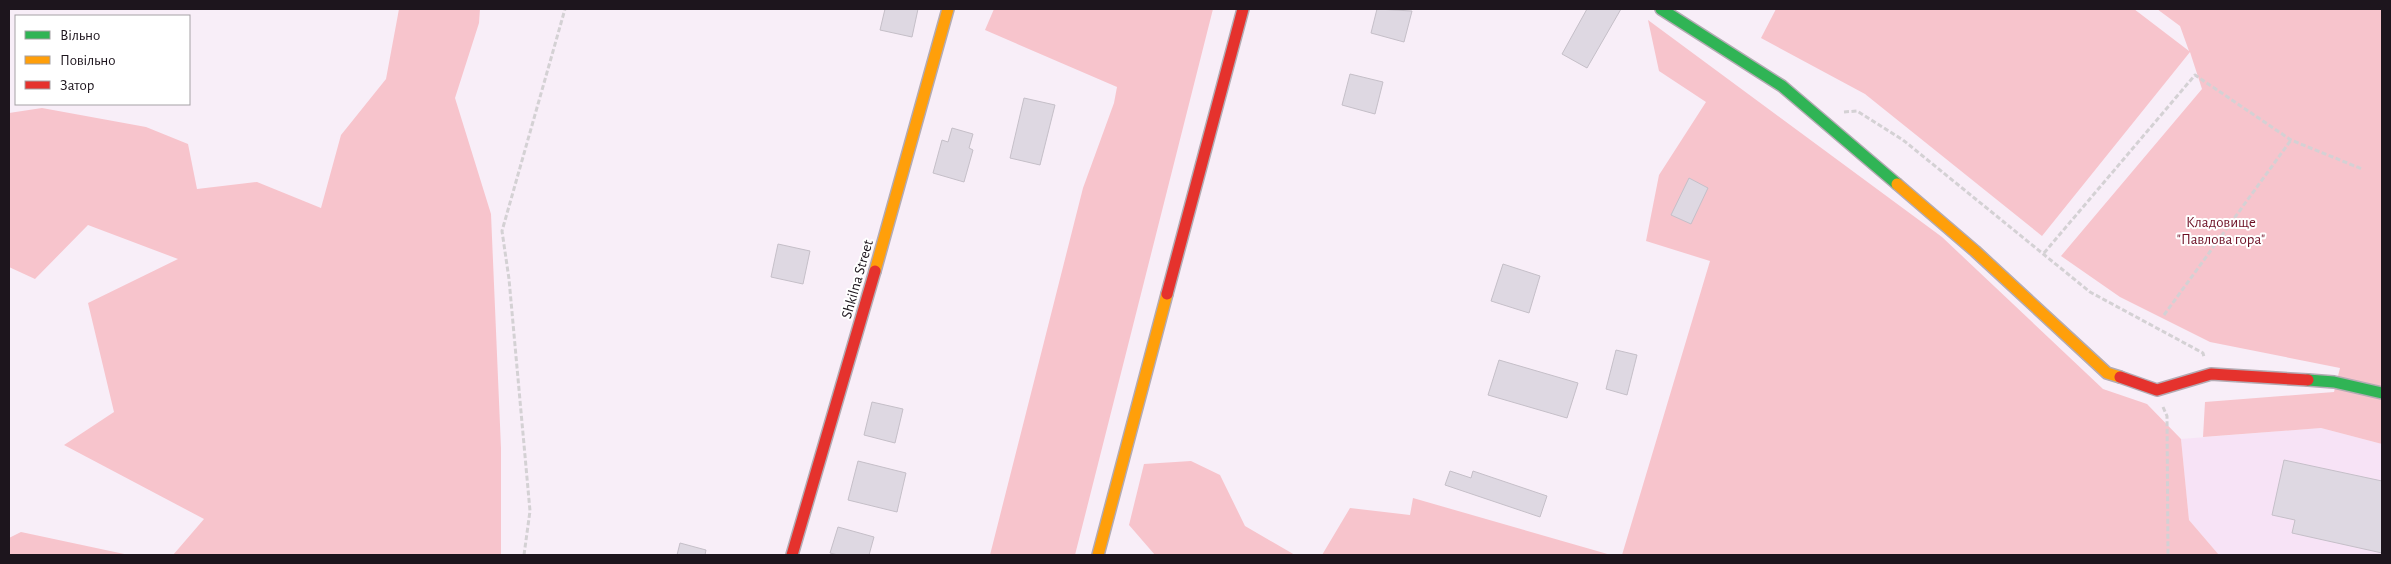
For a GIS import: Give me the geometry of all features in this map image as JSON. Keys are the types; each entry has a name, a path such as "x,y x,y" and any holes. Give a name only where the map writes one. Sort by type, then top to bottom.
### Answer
{"street":[{"name":"Shkilna Street","path":"792,555 850,361 948,9"},
{"path":"1098,555 1243,9"},
{"path":"1661,9 1782,86 1975,250 2107,373 2157,390 2211,374 2334,382 2382,393"}],"path":[{"path":"524,555 530,511 509,279 502,231 565,9"},
{"path":"2044,253 2195,75 2291,140 2362,169"},
{"path":"1817,116 1857,111 1903,140 2090,292 2203,354 2211,374"},
{"path":"2164,315 2291,140"},
{"path":"2157,390 2167,416 2168,555"}],"shaded area":[{"path":"2321,428 2382,444 2382,555 2219,555 2189,520 2181,439"}],"green space":[{"path":"399,9 480,9 479,23 455,98 491,214 501,448 501,555 173,555 204,519 64,445 114,412 88,303 178,259 88,225 35,279 9,267 9,113 42,108 146,127 188,144 197,189 257,182 321,208 341,135 386,79"},
{"path":"994,9 1213,9 1075,555 990,555 1083,188 1114,103 1117,87 985,30"},
{"name":"Кладовище \"Павлова гора\"","path":"1776,9 2134,9 2189,51 2180,26 2157,9 2382,9 2382,444 2321,428 2203,437 2205,402 2334,392 2340,368 2210,342 2120,297 2061,256 2202,89 2190,52 2042,236 1865,94 1761,38"},
{"path":"1648,20 1942,237 2103,389 2147,404 2181,439 2189,520 2219,555 1622,555 1710,261 1646,241 1659,175 1706,102 1659,71"},
{"path":"1191,461 1220,475 1245,526 1295,555 1155,555 1129,525 1144,464"},
{"path":"1413,498 1611,555 1322,555 1350,508 1410,515"},
{"path":"21,532 129,555 9,555 9,538"}],"building":[{"path":"885,9 918,9 912,37 880,30"},
{"path":"1377,9 1412,11 1404,42 1371,33"},
{"path":"1587,9 1621,9 1587,68 1562,54"},
{"path":"1350,74 1383,82 1375,114 1342,105"},
{"path":"1024,98 1055,105 1040,165 1010,158"},
{"path":"952,128 973,134 969,148 973,150 964,182 933,173 942,140 948,142"},
{"path":"1689,178 1708,188 1691,224 1671,215"},
{"path":"778,244 810,251 803,284 771,277"},
{"path":"1503,264 1540,276 1529,313 1491,301"},
{"path":"1616,350 1637,355 1627,395 1606,389"},
{"path":"1499,360 1578,383 1567,418 1488,395"},
{"path":"872,402 903,409 895,443 864,435"},
{"path":"2284,460 2382,481 2382,553 2292,533 2295,520 2272,515"},
{"path":"858,461 906,473 897,512 848,500"},
{"path":"1450,471 1471,478 1473,471 1547,496 1540,517 1445,485"},
{"path":"838,527 874,537 869,555 838,555 830,553"},
{"path":"680,543 706,550 705,555 677,555"}],"traffic: fast":[{"path":"1661,9 1782,86 1897,184"},
{"path":"2308,380 2334,382 2382,393"}],"traffic: slow":[{"path":"875,271 948,9"},
{"path":"1897,184 1975,251 2107,373 2120,377"},
{"path":"1098,555 1167,294"}],"traffic: jam":[{"path":"1167,294 1243,9"},
{"path":"792,555 875,271"},
{"path":"2120,377 2157,390 2211,374 2308,380"}]}
